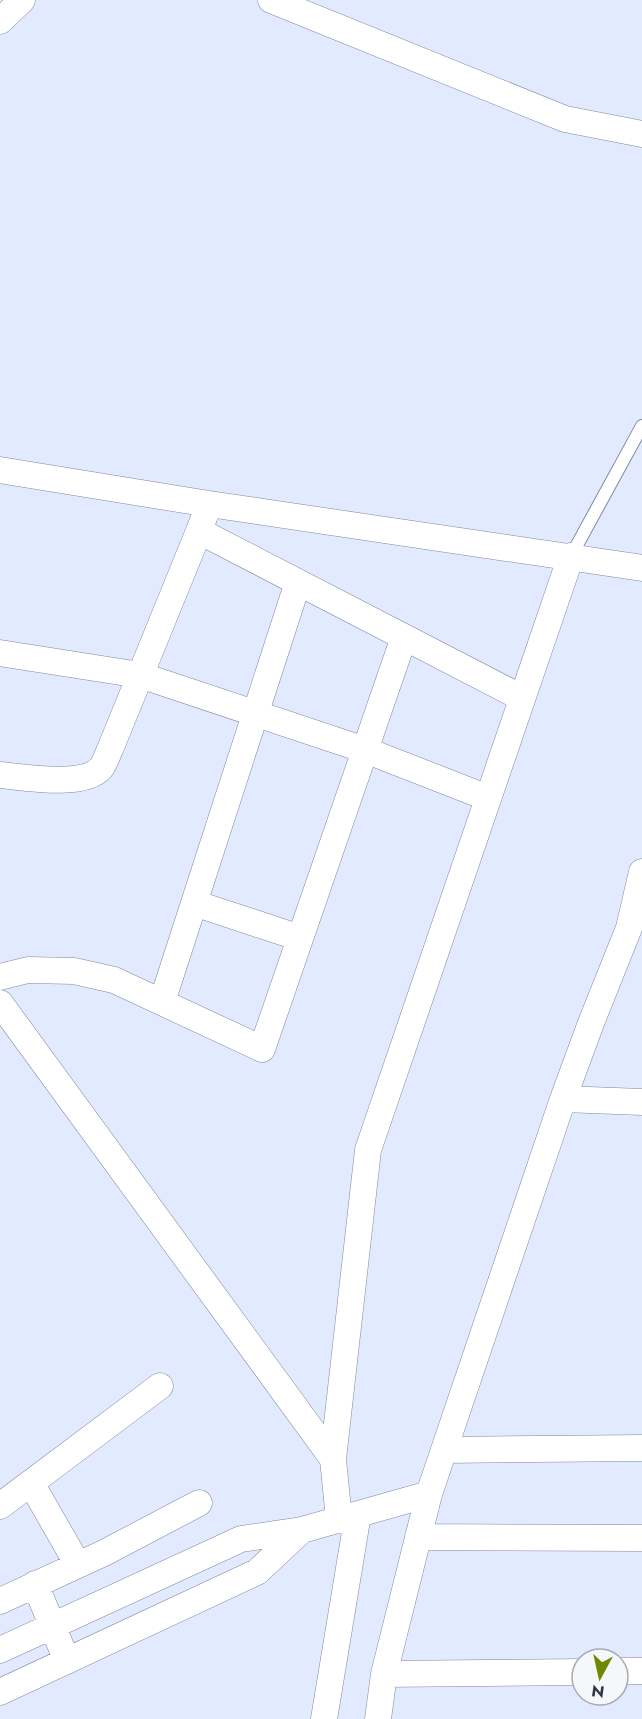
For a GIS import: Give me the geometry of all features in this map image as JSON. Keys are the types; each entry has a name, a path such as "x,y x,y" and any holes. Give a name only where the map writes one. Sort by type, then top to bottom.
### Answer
{"street":[{"path":"0,20 22,0"},
{"path":"271,0 565,119 642,134"},
{"path":"0,470 209,504 642,568"},
{"path":"0,775 64,780 85,777 100,769 200,531 209,504"},
{"path":"200,531 522,698"},
{"path":"324,1719 348,1517 333,1459 368,1150 571,556"},
{"path":"162,1002 298,582"},
{"path":"0,977 28,970 74,971 114,980 262,1049 404,637"},
{"path":"0,653 140,675 365,750 488,798"},
{"path":"378,1719 384,1674 429,1494 591,1023 636,929 642,872"},
{"path":"194,903 300,938"},
{"path":"0,1003 333,1459"},
{"path":"563,1100 642,1102"},
{"path":"0,1506 160,1386"},
{"path":"444,1450 642,1448"},
{"path":"31,1483 78,1565"},
{"path":"0,1650 241,1539 302,1530 429,1494"},
{"path":"0,1601 104,1553 199,1503"},
{"path":"0,1692 257,1572 302,1530"},
{"path":"418,1537 642,1538"},
{"path":"36,1584 67,1661"},
{"path":"384,1674 570,1672"}],"lane":[{"path":"571,556 642,426"}]}
